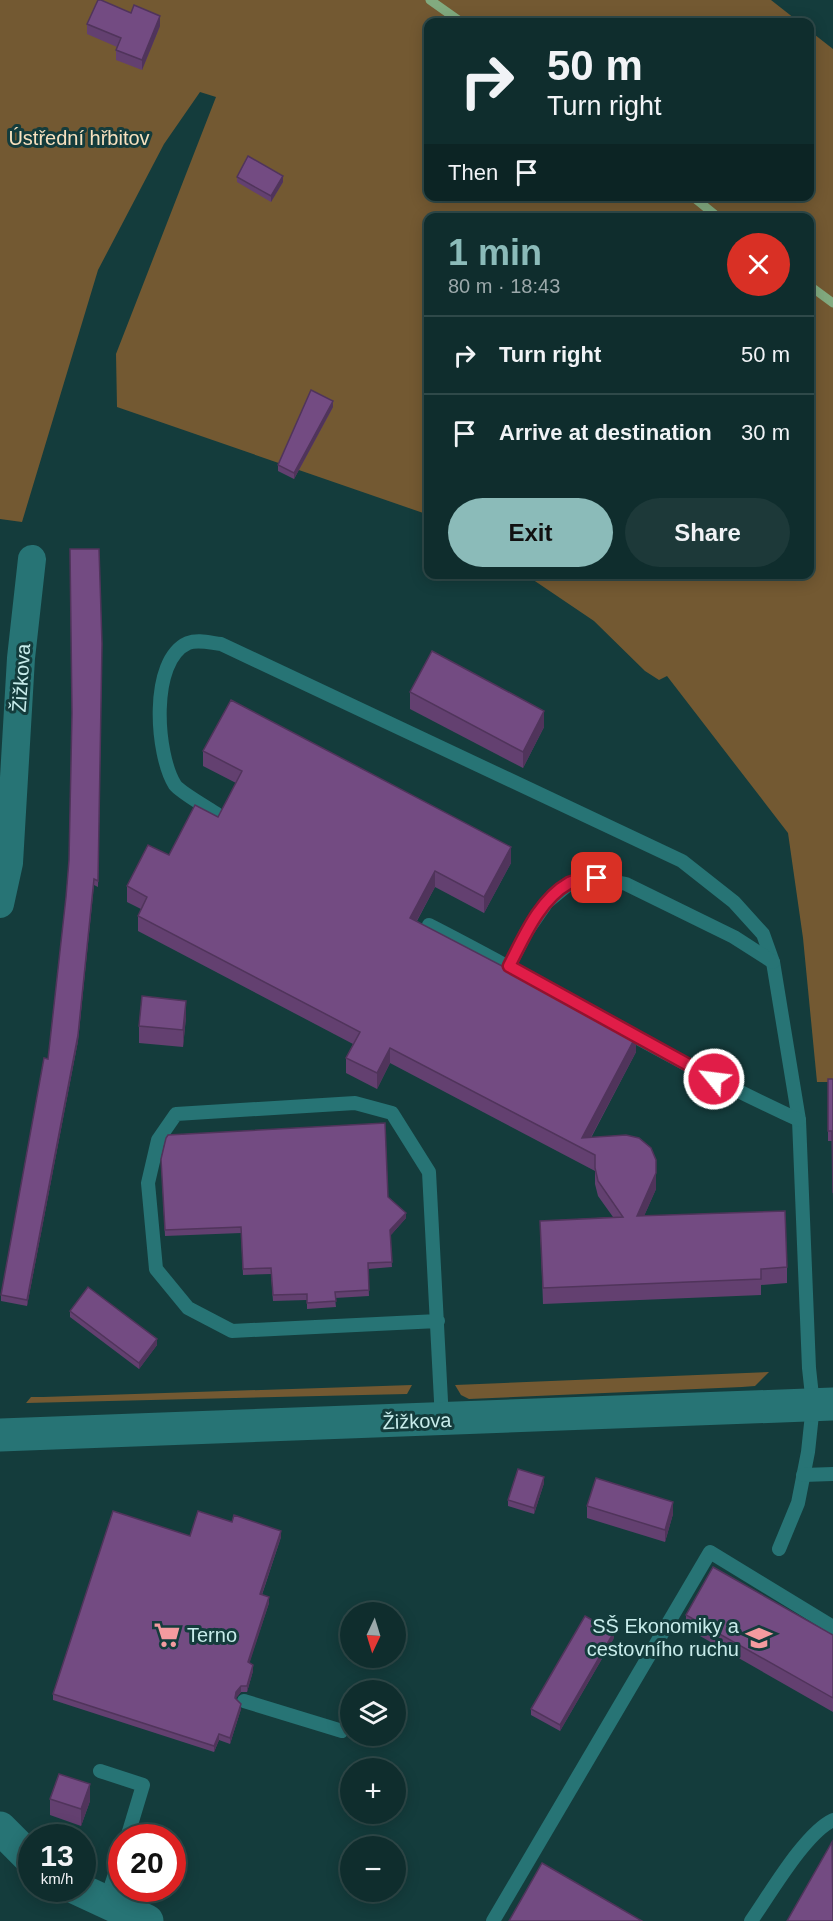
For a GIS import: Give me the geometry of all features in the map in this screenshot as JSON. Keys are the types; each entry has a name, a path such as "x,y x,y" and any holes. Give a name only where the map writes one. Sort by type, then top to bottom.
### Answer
{"main road":[{"name":"Žižkova","path":"0,1435 823,1405"},
{"path":"0,1828 18,1846"},
{"path":"96,1898 147,1921"}],"street":[{"name":"Žižkova","path":"0,904 9,863 21,658 32,559"}],"lane":[{"path":"217,814 176,786 162,751 160,708 166,668 175,654 189,643 221,644 682,861 734,902 763,934 773,962 799,1120 809,1368 823,1405 808,1452 798,1503 779,1549"},
{"path":"509,966 527,931 547,902 570,883 597,878 626,884 734,937 773,962"},
{"path":"429,925 509,966 735,1090 799,1120"},
{"path":"438,1321 232,1331 188,1308 156,1269 148,1184 158,1140 176,1114 355,1103 392,1113 429,1172 438,1321 442,1420"},
{"path":"803,1475 833,1474"},
{"path":"493,1921 710,1552 833,1627"},
{"path":"244,1701 340,1730"},
{"path":"100,1771 143,1785 131,1824"},
{"path":"751,1921 806,1842 822,1825 833,1820"},
{"path":"106,1903 108,1897"}],"green space":[{"name":"Ústřední hřbitov","path":"0,0 771,0 794,18 424,18 424,201 814,201 814,34 833,49 833,1082 817,1082 803,938 788,833 667,676 659,680 645,671 594,621 532,579 814,579 814,213 424,213 424,513 117,407 116,354 216,97 200,92 164,144 98,270 22,522 0,519"},
{"path":"769,1372 755,1386 469,1399 461,1395 455,1385"},
{"path":"412,1385 407,1394 26,1403 31,1397"}],"building":[{"path":"98,0 131,13 134,5 160,16 142,60 116,50 121,38 87,24"},
{"path":"248,156 283,176 271,196 237,177"},
{"path":"311,390 333,401 294,473 278,465"},
{"path":"70,549 99,549 102,644 98,881 94,879 78,1035 27,1300 1,1295 44,1058 48,1059 66,897 72,713"},
{"path":"432,651 544,711 523,752 410,692"},
{"path":"231,700 511,847 484,897 435,871 410,918 636,1036 582,1138 626,1135 639,1138 651,1148 656,1160 656,1173 637,1216 785,1211 787,1267 761,1269 761,1279 543,1288 540,1221 623,1217 598,1181 595,1155 390,1048 377,1073 346,1058 360,1032 138,916 147,897 127,886 148,845 169,855 195,805 218,817 242,771 203,751"},
{"path":"142,996 186,1001 183,1030 139,1026"},
{"path":"828,1079 833,1079 833,1193 832,1131 828,1131"},
{"path":"385,1123 388,1197 406,1213 390,1230 392,1262 368,1263 369,1290 335,1292 336,1301 307,1303 307,1294 273,1295 271,1268 243,1269 241,1227 165,1230 161,1159 168,1135"},
{"path":"88,1287 157,1339 139,1363 70,1311"},
{"path":"518,1469 544,1477 534,1508 508,1500"},
{"path":"596,1478 673,1502 665,1530 587,1506"},
{"name":"Terno","path":"113,1511 190,1536 198,1511 232,1522 234,1515 281,1531 260,1594 269,1597 248,1662 253,1665 247,1686 241,1686 236,1692 235,1698 241,1704 230,1738 219,1734 214,1746 53,1694"},
{"name":"SŠ Ekonomiky a cestovního ruchu","path":"713,1567 833,1635 833,1698 686,1615"},
{"path":"585,1616 614,1632 560,1725 531,1709"},
{"path":"59,1774 90,1784 81,1809 50,1799"},
{"path":"832,1842 833,1921 787,1921"},
{"path":"542,1863 642,1921 509,1921"}],"waterway":[{"path":"430,0 455,18"},
{"path":"698,201 713,213"},
{"path":"814,289 833,303"}],"place":[{"name":"Terno","path":"167,1635"},
{"name":"SŠ Ekonomiky a cestovního ruchu","path":"759,1638"}],"route":[{"path":"597,878 570,883 547,902 527,931 509,966 714,1079"}]}
